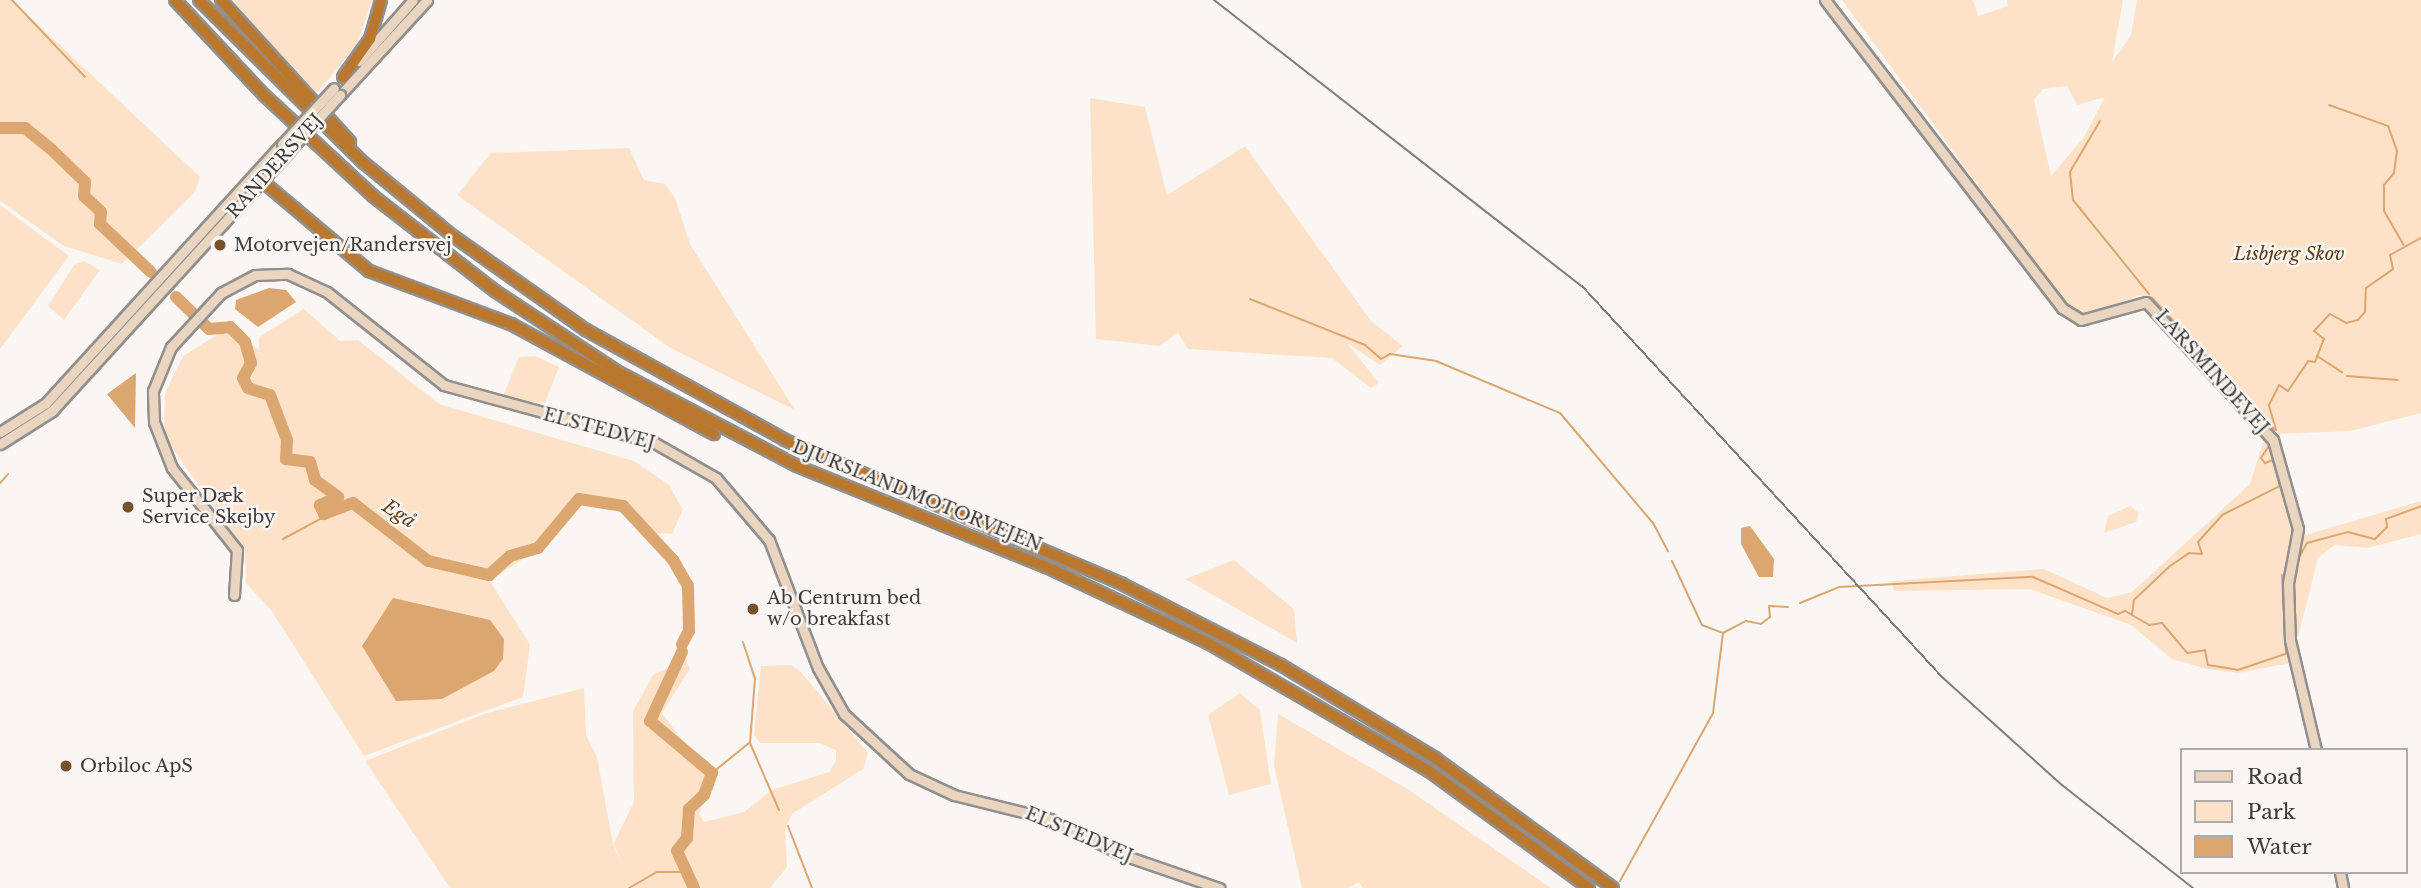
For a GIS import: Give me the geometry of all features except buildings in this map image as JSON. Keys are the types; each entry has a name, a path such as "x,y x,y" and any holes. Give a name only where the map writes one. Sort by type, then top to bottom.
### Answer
{"highway":[{"name":"DJURSLANDMOTORVEJEN","path":"175,0 344,171 503,297 708,423 891,508 1053,570 1263,672 1429,771 1590,888"},
{"name":"DJURSLANDMOTORVEJEN","path":"200,0 318,121 428,217 557,311 718,407 1122,584 1281,665 1435,758 1613,888"},
{"path":"223,0 239,23 428,217"},
{"path":"343,77 370,39 381,0"},
{"path":"258,178 369,271 511,324 765,458 891,508"}],"street":[{"name":"RANDERSVEJ","path":"337,91 343,77 413,0"},
{"name":"RANDERSVEJ","path":"0,432 46,403 337,91 427,0"},
{"name":"LARSMINDEVEJ","path":"1825,0 2062,308 2081,320 2146,302 2273,440 2298,529 2288,583 2290,640 2316,748"},
{"name":"RANDERSVEJ","path":"0,444 52,411 258,178"},
{"name":"ELSTEDVEJ","path":"234,595 241,568 233,541 172,468 154,422 160,367 198,317 247,278 298,276 444,385 642,439 698,465 738,498 769,540 829,691 886,758 954,795 1051,819 1123,855 1219,888"}],"green space":[{"path":"0,0 12,0 200,177 195,192 122,264 64,246 0,201"},
{"path":"232,0 372,0 357,45 316,94"},
{"name":"Lisbjerg Skov","path":"1842,0 1973,0 1978,16 2008,6 2007,0 2123,0 2112,62 2131,35 2137,0 2421,0 2421,413 2351,431 2273,434 2157,304 2140,295 2087,315 2071,311","holes":["2067,86 2077,105 2105,97 2084,137 2051,176 2034,100 2043,89"]},
{"path":"1090,98 1145,107 1167,195 1245,146 1371,321 1403,346 1380,365 1347,343 1379,383 1371,388 1332,358 1188,349 1178,333 1159,346 1096,339"},
{"path":"629,148 644,180 665,184 675,198 690,244 795,410 669,347 457,195 491,153"},
{"path":"0,205 69,256 0,349"},
{"path":"84,261 100,270 64,320 48,306 74,265"},
{"path":"304,309 340,341 358,340 439,404 634,461 669,485 683,510 672,534 657,533 605,504 582,504 551,540 490,581 530,645 523,697 364,756 271,610 246,583 245,551 164,436 165,393 183,356 220,333 243,337 259,350 259,337"},
{"path":"535,356 559,367 545,403 502,398 519,357"},
{"path":"2269,440 2295,529 2284,573 2291,663 2238,673 2207,669 2172,659 2131,625 2030,589 1894,591 1891,581 2044,569 2107,598 2132,592 2250,484 2263,442"},
{"path":"2421,501 2421,534 2368,548 2335,545 2318,558 2298,637 2292,637 2293,567 2302,536"},
{"path":"2130,506 2139,513 2136,522 2104,533 2108,516"},
{"path":"1234,560 1294,609 1297,643 1185,579"},
{"path":"686,659 690,669 662,713 711,779 699,814 704,822 744,812 772,790 829,772 836,761 836,750 819,743 760,743 754,735 761,666 791,665 801,672 868,753 863,769 792,814 785,829 787,867 770,888 450,888 365,761 484,714 584,688 586,735 597,757 613,844 622,865 614,843 634,802 633,711 653,675"},
{"path":"1240,693 1260,710 1271,784 1229,795 1208,715"},
{"path":"1278,714 1406,788 1551,888 1363,888 1359,882 1348,888 1302,888 1274,766"}],"water":[{"path":"269,288 286,290 296,302 258,327 235,309 236,300"},
{"path":"136,373 135,425 135,428 107,394"},
{"path":"1750,526 1774,559 1773,577 1759,577 1741,544 1741,528"},
{"path":"393,598 490,620 504,639 503,659 494,671 442,699 396,701 362,646"}],"waterway":[{"path":"12,0 85,77"},
{"path":"2329,105 2388,126 2397,151 2394,173 2384,185 2384,211 2404,245"},
{"path":"2100,121 2070,172 2073,200 2149,294"},
{"name":"Egå","path":"0,128 25,128 51,149 85,182 84,196 101,212 100,224 151,272"},
{"path":"2276,430 2269,405 2279,385 2288,391 2308,361 2315,362 2324,339 2314,331 2330,314 2346,323 2358,320 2365,312 2366,288 2393,269 2390,255 2421,238"},
{"name":"Egå","path":"176,297 209,329 230,327 245,342 251,363 243,378 248,388 270,395 287,440 286,459 310,462 315,480 338,497 320,505 324,514 353,503 428,561 489,575 510,556 538,548 579,499 623,506 673,560 688,586 689,631 682,644"},
{"path":"2152,298 2275,430"},
{"path":"1250,299 1365,345 1381,359 1390,354 1436,361 1560,413 1653,523 1668,551"},
{"path":"2317,356 2342,372"},
{"path":"2347,376 2398,380"},
{"path":"2132,614 2134,600 2170,566 2189,553 2202,554 2198,542 2222,515 2280,486 2273,460 2265,463 2261,458 2270,444"},
{"path":"0,483 8,474"},
{"path":"2297,561 2307,543 2348,532 2375,539 2387,527 2386,519 2421,506"},
{"path":"283,539 328,515"},
{"path":"1672,561 1702,625 1723,633"},
{"path":"2282,575 2286,654"},
{"path":"1800,603 1839,587 2033,577 2118,614 2125,611 2149,625 2162,623 2187,653 2205,650 2208,665 2238,670 2288,653"},
{"path":"1620,881 1713,713 1723,633 1746,621 1761,624 1770,617 1769,606 1788,607"},
{"path":"743,642 755,678 750,743 779,810"},
{"name":"Egå","path":"682,652 650,721 712,773 704,795 689,809 687,838 677,851 694,888"},
{"path":"712,773 749,743"},
{"path":"788,826 812,888"},
{"path":"629,888 657,872 682,872"}],"tram line":[{"path":"1214,0 1582,286 1943,678 2062,785 2193,888"}],"place":[{"name":"Motorvejen/Randersvej","path":"220,245"},
{"name":"Super Dæk Service Skejby","path":"128,507"},
{"name":"Ab Centrum bed w/o breakfast","path":"753,609"},
{"name":"Orbiloc ApS","path":"66,766"}]}
